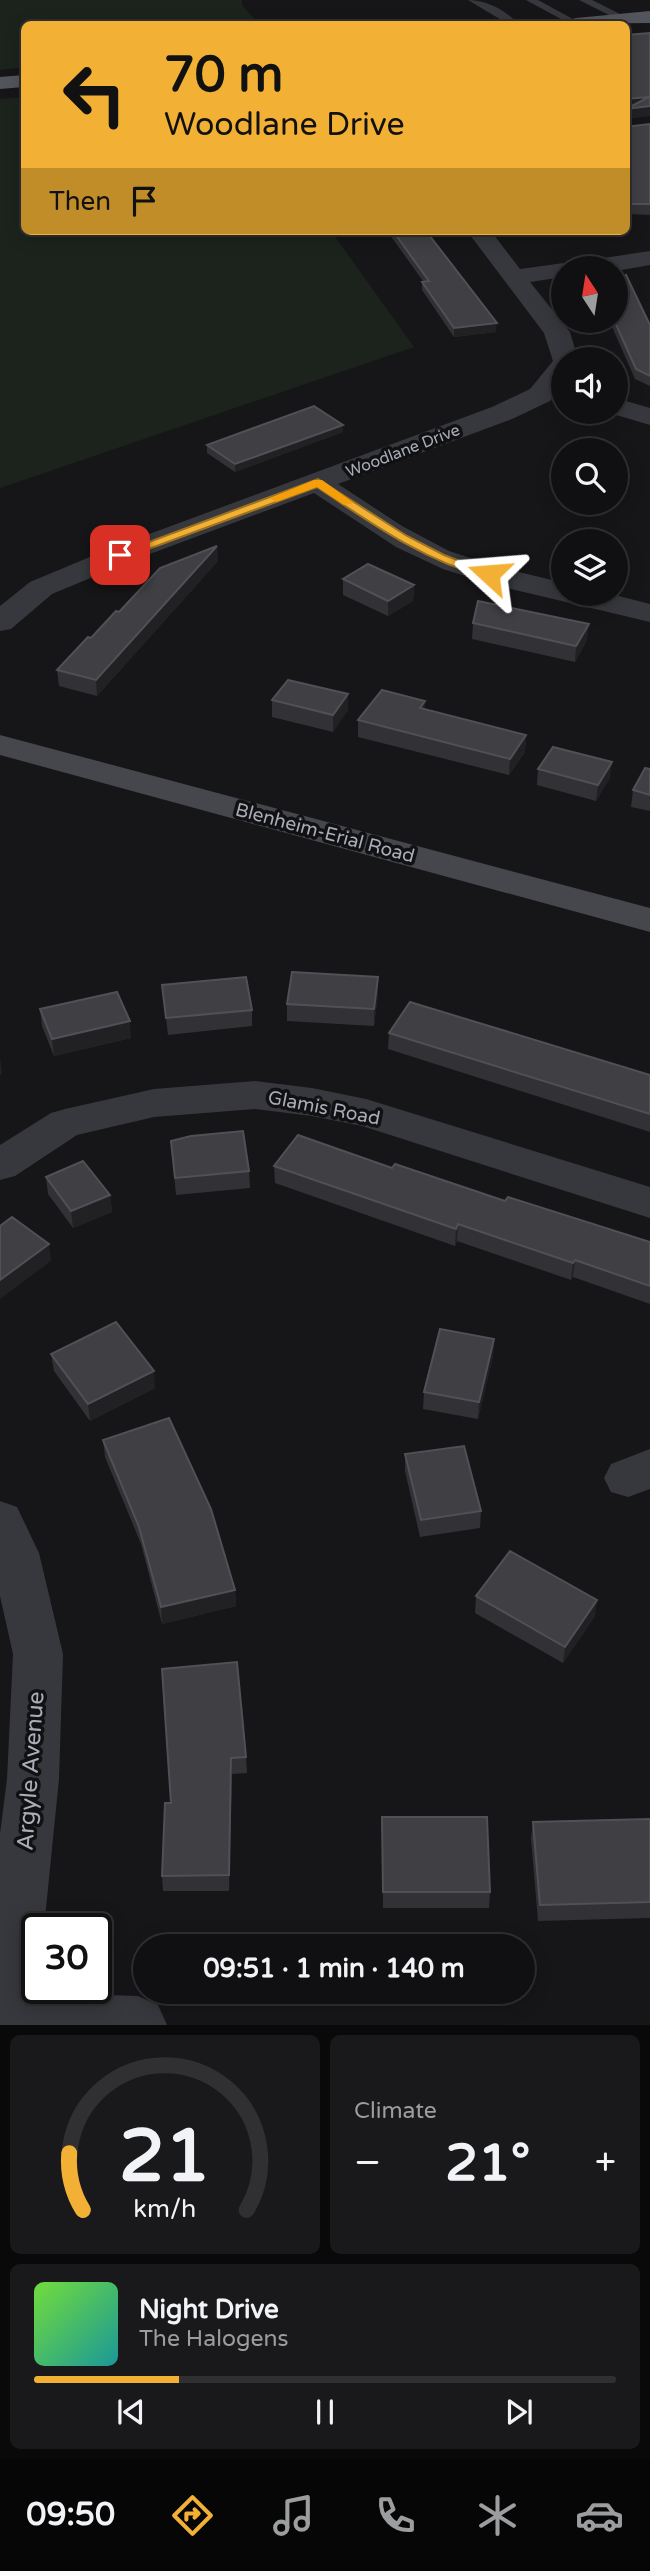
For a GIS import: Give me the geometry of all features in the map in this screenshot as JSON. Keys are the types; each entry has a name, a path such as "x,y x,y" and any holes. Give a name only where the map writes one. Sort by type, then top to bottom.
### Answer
{"main road":[{"path":"586,21 623,10 650,17"},
{"path":"0,83 21,81"},
{"name":"Blenheim-Erial Road","path":"0,745 650,920"}],"street":[{"path":"481,235 558,332 562,347"},
{"path":"628,261 650,258"},
{"path":"513,277 551,273"},
{"name":"Woodlane Drive","path":"0,622 41,588 120,555 502,413 540,395 551,386"},
{"path":"628,411 650,417"},
{"path":"318,483 403,539 440,557 489,574 551,589"},
{"path":"621,606 650,613"},
{"name":"Glamis Road","path":"0,1165 65,1123 154,1102 255,1095 312,1102 366,1113 650,1203"},
{"name":"Argyle Avenue","path":"0,1521 15,1553 38,1654 33,1779 7,2022"},
{"path":"7,2022 138,2025"}],"lane":[{"path":"472,0 509,21 519,14"},
{"path":"584,0 596,6 623,10"},
{"path":"532,6 546,8 570,21"},
{"path":"596,6 623,10"}],"shaded area":[{"path":"0,0 242,0 242,5 256,21 21,21 21,67 0,70"},
{"path":"21,97 21,235 334,235 414,347 0,488 0,99"}],"building":[{"path":"650,33 650,106 630,108 649,97 630,99 630,35"},
{"path":"650,124 650,204 630,204 630,126"},
{"path":"396,235 429,235 497,323 454,328 422,282 429,281"},
{"path":"628,279 650,325 650,376 636,369 620,333 628,333"},
{"path":"314,406 343,425 235,464 207,445"},
{"path":"217,546 96,680 57,670 88,637 91,638 116,611 119,612 160,568"},
{"path":"368,564 414,585 388,601 343,579"},
{"path":"478,601 589,624 576,646 473,623"},
{"path":"288,680 348,694 333,715 272,700"},
{"path":"382,690 425,701 420,708 526,735 510,759 358,720"},
{"path":"553,747 612,762 598,785 538,769"},
{"path":"645,768 650,769 650,795 633,790"},
{"path":"292,972 378,977 374,1009 287,1004"},
{"path":"246,977 252,1010 166,1018 162,985"},
{"path":"117,992 130,1021 52,1039 40,1009"},
{"path":"410,1002 650,1075 650,1114 389,1033"},
{"path":"243,1131 249,1171 175,1178 171,1141 191,1136"},
{"path":"298,1135 392,1168 395,1164 505,1201 508,1197 650,1242 650,1286 458,1224 456,1229 274,1166"},
{"path":"83,1161 110,1195 71,1211 46,1177"},
{"path":"12,1217 49,1244 0,1280 0,1226"},
{"path":"116,1322 154,1371 88,1404 51,1354"},
{"path":"440,1329 494,1339 479,1402 424,1392"},
{"path":"169,1418 211,1509 235,1590 161,1607 139,1527 103,1440"},
{"path":"464,1446 481,1511 421,1520 405,1454"},
{"path":"510,1551 597,1600 565,1647 476,1596"},
{"path":"237,1662 246,1757 231,1758 229,1875 162,1876 165,1803 171,1803 162,1669"},
{"path":"382,1817 487,1817 490,1892 383,1892"},
{"path":"650,1819 650,1902 540,1905 533,1822"}],"slow traffic":[{"path":"276,498 318,483 348,503"}],"route":[{"path":"120,555 318,483 403,539 440,557 489,574"}]}
